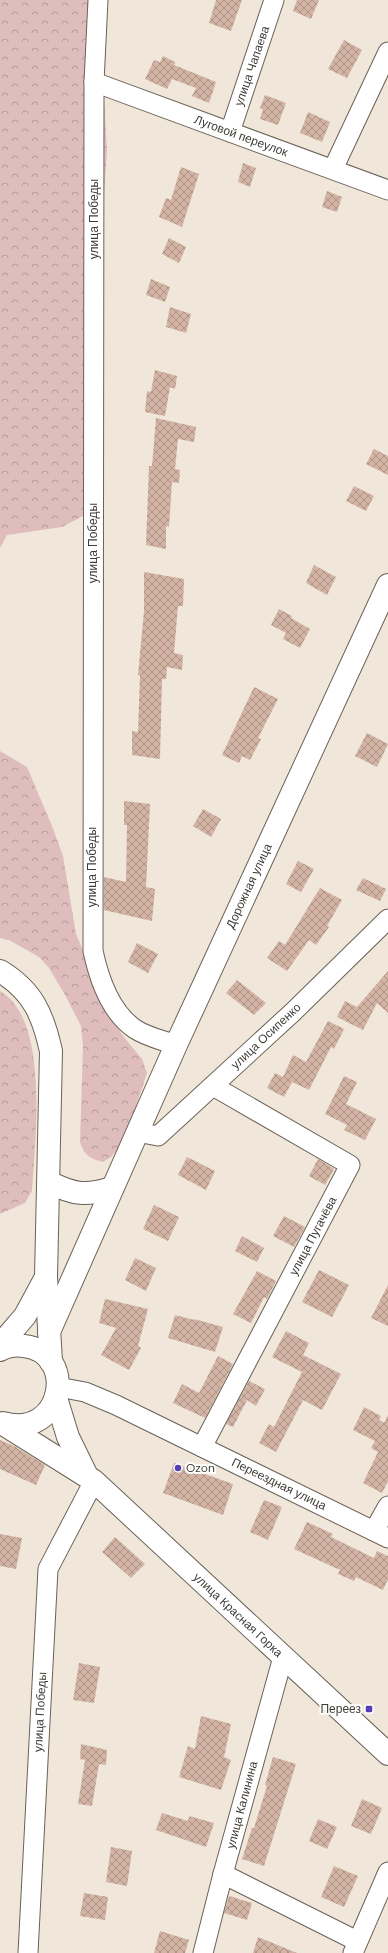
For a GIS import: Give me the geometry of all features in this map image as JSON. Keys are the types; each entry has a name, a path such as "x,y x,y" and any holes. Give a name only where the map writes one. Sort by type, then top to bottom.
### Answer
{"main road":[{"name":"Дорожная улица","path":"49,1332 176,1045 388,585"},
{"path":"0,971 9,976 31,997 45,1024 51,1051 46,1278 51,1362 57,1375 57,1392 68,1438 91,1478"},
{"path":"49,1182 65,1191 86,1194 112,1188"},
{"path":"0,1345 25,1316 46,1278"},
{"path":"0,1350 17,1345 28,1347 41,1353 51,1362"},
{"path":"2,1423 17,1426 31,1424 43,1418 51,1409 57,1392"},
{"path":"2,1423 91,1478"},
{"name":"улица Красная Горка","path":"91,1478 388,1754"}],"street":[{"name":"улица Победы","path":"98,0 94,82 93,951 97,968 120,1017 135,1029 176,1045"},
{"name":"улица Чапаева","path":"230,132 274,0"},
{"path":"333,169 388,52"},
{"name":"Луговой переулок","path":"94,82 388,190"},
{"name":"улица Осипенко","path":"137,1132 158,1136 293,1012 388,919"},
{"name":"улица Пугачёва","path":"202,1447 350,1165 213,1086"},
{"name":"Переездная улица","path":"57,1392 85,1392 202,1447 381,1535"},
{"name":"улица Победы","path":"28,1953 48,1569 91,1478"},
{"path":"381,1535 388,1506"},
{"name":"улица Калинина","path":"204,1953 223,1874 283,1657"},
{"path":"223,1874 355,1947 388,1872"}],"green space":[{"path":"0,0 98,0 107,150 83,516 62,527 7,535 0,548"},
{"path":"0,751 27,767 63,856 76,934 113,1020 123,1036 142,1059 147,1073 134,1112 117,1150 111,1157 103,1162 88,1156 83,1150 80,1142 83,1046 81,1026 49,968 39,957 9,940 0,938"},
{"path":"0,991 16,1006 27,1027 33,1054 36,1083 36,1114 32,1191 25,1203 0,1214"}],"building":[{"path":"216,0 242,0 231,31 209,23"},
{"path":"297,0 319,0 311,19 293,11"},
{"path":"344,40 362,50 347,78 328,69"},
{"path":"163,56 175,62 174,65 216,82 209,103 192,96 196,88 172,79 167,89 145,79 154,60 160,62"},
{"path":"265,95 286,103 278,125 260,119 263,110 260,108"},
{"path":"308,112 330,122 322,142 300,133"},
{"path":"243,163 256,168 250,187 238,182"},
{"path":"181,167 199,174 182,227 159,217 166,198 171,200"},
{"path":"327,191 342,197 337,212 322,207"},
{"path":"169,238 186,247 179,263 162,254"},
{"path":"151,279 170,287 165,302 146,295"},
{"path":"170,307 191,314 186,333 166,327"},
{"path":"155,370 177,376 175,389 170,387 165,416 145,412 147,391 151,392"},
{"path":"156,418 196,427 194,442 178,439 175,469 180,470 179,483 172,482 169,527 166,526 166,549 146,545 149,466 152,466"},
{"path":"374,449 388,456 388,475 366,464"},
{"path":"354,486 374,496 366,511 346,501"},
{"path":"314,565 336,577 327,595 306,583"},
{"path":"144,572 184,579 183,606 178,606 174,653 183,655 182,670 167,667 166,679 162,679 160,759 132,755 132,731 138,732 140,675 138,675 144,611"},
{"path":"279,609 310,629 300,648 283,639 286,633 271,625"},
{"path":"254,687 278,699 258,738 261,739 250,760 242,756 239,763 222,755"},
{"path":"367,733 388,744 377,767 355,756"},
{"path":"124,801 150,804 146,887 155,889 152,921 104,910 104,877 126,882 127,825 124,825"},
{"path":"203,809 221,819 211,837 193,826"},
{"path":"298,861 314,869 301,892 286,884"},
{"path":"363,878 386,889 380,901 356,890"},
{"path":"320,888 342,900 327,926 329,927 316,945 309,940 287,971 267,958 279,941 285,945"},
{"path":"137,943 158,954 148,973 128,962"},
{"path":"388,971 388,1013 377,1003 363,1030 337,1017 345,1001 357,1007"},
{"path":"237,980 266,1003 254,1015 226,993"},
{"path":"328,1021 344,1029 334,1049 331,1047 309,1090 292,1082 284,1097 267,1088 275,1073 283,1077 293,1055 306,1062"},
{"path":"344,1076 357,1082 346,1104 376,1119 365,1140 344,1130 347,1125 325,1114"},
{"path":"187,1157 215,1171 206,1190 178,1175"},
{"path":"318,1159 334,1169 325,1185 309,1176"},
{"path":"154,1205 179,1217 168,1241 143,1229"},
{"path":"284,1216 305,1227 294,1247 273,1236"},
{"path":"242,1236 264,1248 257,1262 235,1251"},
{"path":"135,1258 156,1268 146,1291 125,1280"},
{"path":"319,1270 349,1285 332,1317 302,1302"},
{"path":"257,1271 276,1281 267,1299 264,1297 251,1323 233,1314"},
{"path":"388,1285 388,1326 371,1318"},
{"path":"105,1299 148,1309 138,1346 141,1348 129,1370 101,1355 116,1328 99,1323"},
{"path":"175,1315 223,1327 215,1352 168,1338"},
{"path":"286,1331 309,1343 303,1355 341,1374 322,1410 303,1400 276,1452 259,1443 269,1424 274,1427 302,1372 272,1357"},
{"path":"218,1356 233,1364 205,1418 173,1403 182,1384 199,1393"},
{"path":"249,1381 265,1389 256,1406 247,1400 233,1427 226,1424"},
{"path":"364,1407 381,1416 379,1420 384,1423 388,1415 388,1481 382,1493 363,1483 378,1452 371,1448 375,1441 353,1430"},
{"path":"0,1440 14,1446 45,1465 36,1485 0,1469"},
{"path":"174,1463 233,1484 223,1515 163,1493"},
{"path":"264,1500 282,1507 268,1540 250,1532"},
{"path":"307,1522 333,1534 331,1537 374,1558 377,1551 388,1556 388,1579 383,1590 356,1577 354,1581 338,1574 340,1570 294,1549"},
{"path":"0,1534 22,1538 16,1569 0,1566"},
{"path":"115,1537 145,1564 131,1578 102,1552"},
{"path":"79,1663 100,1667 94,1703 73,1700"},
{"path":"201,1716 231,1724 224,1757 231,1760 221,1790 179,1777 188,1746 195,1749"},
{"path":"81,1744 107,1750 106,1765 99,1764 92,1806 78,1804 85,1760 80,1759"},
{"path":"273,1757 296,1764 264,1866 242,1859 252,1828 254,1828 267,1786 265,1785"},
{"path":"362,1799 382,1808 371,1834 351,1826"},
{"path":"162,1813 188,1821 189,1816 214,1823 206,1847 156,1830"},
{"path":"318,1819 337,1827 327,1849 309,1841"},
{"path":"111,1847 132,1851 127,1886 106,1882"},
{"path":"334,1866 358,1876 344,1907 321,1897"},
{"path":"84,1893 108,1897 105,1920 80,1916"},
{"path":"229,1896 252,1903 247,1920 224,1913"},
{"path":"160,1931 189,1940 185,1953 154,1953"},
{"path":"258,1937 297,1953 253,1953"}],"place":[{"name":"Ozon","path":"178,1468"},
{"name":"Переез","path":"369,1709"}]}
